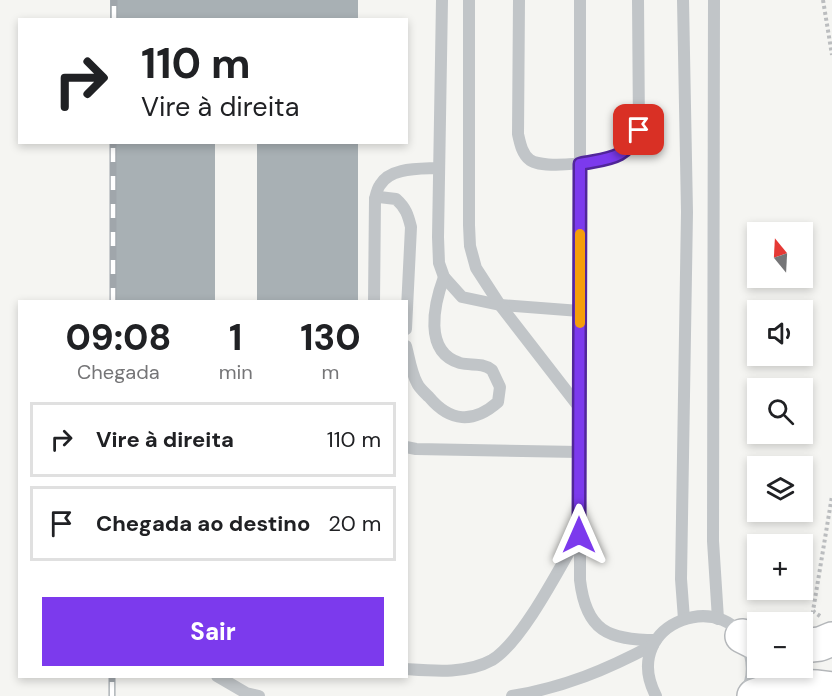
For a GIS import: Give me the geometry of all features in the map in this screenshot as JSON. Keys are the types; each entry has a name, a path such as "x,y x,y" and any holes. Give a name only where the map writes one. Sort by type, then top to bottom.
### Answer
{"highway":[{"path":"813,645 820,645 827,628"},
{"path":"754,696 781,687 832,689"}],"lane":[{"path":"442,0 438,237 440,263 444,277 462,297 500,305 580,311"},
{"path":"469,0 470,246 476,268 500,305 579,407"},
{"path":"519,0 518,134 523,152 535,163 580,164 624,153 633,144 639,130 638,0"},
{"path":"580,0 579,535 582,600 588,614 596,624 613,636 654,642"},
{"path":"683,0 687,212 681,579 684,619"},
{"path":"714,0 714,541 739,633 748,648 752,662 752,676 743,696"},
{"path":"374,300 375,199 380,184 390,175 410,169 438,168"},
{"path":"375,199 380,197 396,199 407,210 411,227 407,300"},
{"path":"408,353 417,383 439,408 449,415 470,417 482,414 498,402 500,387 492,370 477,363 463,364 453,360 439,348 435,318 437,295 444,277"},
{"path":"408,447 579,452"},
{"path":"408,669 456,670 477,666 493,659 510,642 536,608 579,535"},
{"path":"656,696 650,686 648,658 654,642 675,622 704,616 739,633"},
{"path":"512,696 570,683 622,662 654,642"},
{"path":"220,678 246,693 259,696"}],"path":[{"path":"823,0 832,55"},
{"path":"827,628 813,611 832,496"}],"building":[{"path":"110,0 358,0 358,18 110,18"},
{"path":"110,144 215,144 215,300 110,300"},
{"path":"257,144 358,144 358,300 257,300"}],"railway":[{"path":"114,0 114,18"},
{"path":"113,144 113,300"},
{"path":"112,678 112,696"}],"slow traffic":[{"path":"580,234 580,323"}],"route":[{"path":"579,535 580,164 624,153 633,144 639,130"}]}
